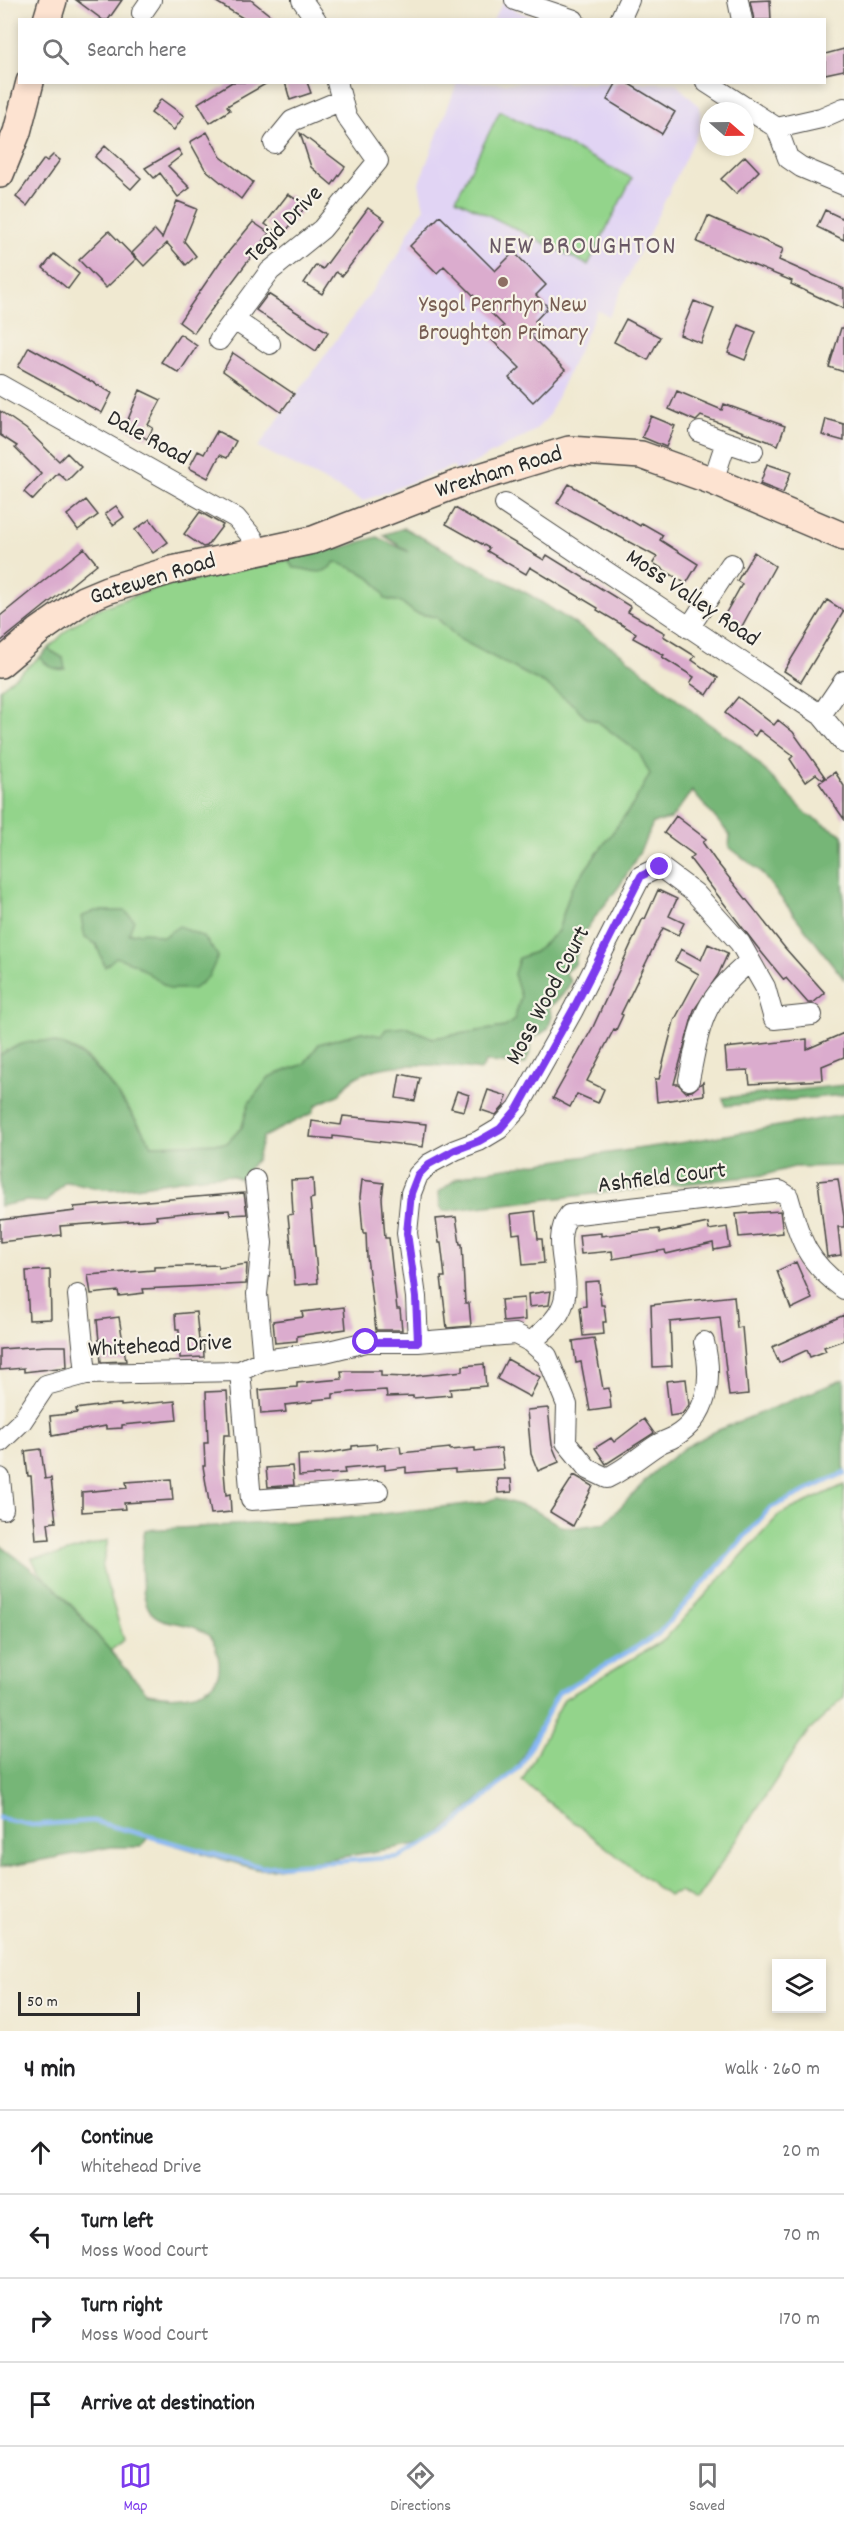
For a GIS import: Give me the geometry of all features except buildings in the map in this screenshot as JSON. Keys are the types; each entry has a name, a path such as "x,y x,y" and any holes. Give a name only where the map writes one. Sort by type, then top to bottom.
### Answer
{"main road":[{"path":"48,18 53,0"},
{"path":"0,174 17,132 29,84"},
{"name":"Wrexham Road","path":"255,552 313,540 457,484 569,450 641,455 713,481 844,537"},
{"name":"Gatewen Road","path":"0,664 39,631 83,600 172,570 255,552"}],"street":[{"path":"302,0 315,18"},
{"path":"515,0 568,18"},
{"path":"621,18 629,0"},
{"path":"738,0 742,18"},
{"path":"713,84 777,128 788,158 801,167 844,185"},
{"path":"274,143 292,121 339,91"},
{"name":"Tegid Drive","path":"219,340 236,321 270,271 322,229 378,161 346,116 339,91"},
{"path":"777,128 821,118 844,108"},
{"path":"236,321 270,344"},
{"name":"Dale Road","path":"0,385 236,518 253,538 255,552"},
{"path":"700,432 753,451"},
{"path":"713,481 726,442"},
{"name":"Moss Valley Road","path":"505,504 821,715 844,743"},
{"path":"689,628 731,564"},
{"path":"821,715 844,681"},
{"name":"Moss Wood Court","path":"418,1342 416,1297 407,1233 411,1193 418,1175 429,1164 500,1129 518,1108 573,1010 641,876 660,867 695,893 740,943 765,987 774,1019 813,1015"},
{"path":"689,1080 700,1025 709,1004 724,983 749,962"},
{"path":"255,1180 262,1243 257,1294 263,1360"},
{"name":"Ashfield Court","path":"531,1342 560,1311 564,1298 566,1273 561,1233 562,1224 569,1215 780,1191 788,1196 804,1249 824,1274 844,1289"},
{"path":"78,1295 86,1374"},
{"name":"Whitehead Drive","path":"0,1442 22,1421 46,1385 86,1374 240,1371 263,1360 325,1352 366,1342 418,1342 515,1334 531,1342"},
{"path":"531,1342 547,1356 567,1405 566,1442 588,1469 607,1478 640,1459 658,1444 675,1436 688,1425 709,1389 709,1362 704,1342"},
{"path":"240,1371 251,1500 378,1491"},
{"path":"0,1478 3,1509"}],"shaded area":[{"path":"504,1 506,6 534,18 494,18"},
{"name":"Ysgol Penrhyn New Broughton Primary","path":"457,84 676,84 700,107 700,128 609,316 597,310 548,417 534,431 457,472 453,466 363,501 258,447 399,254 409,231 424,209 419,183"}],"green space":[{"path":"500,111 632,178 588,265 456,199"},
{"path":"404,528 530,595 622,654 702,719 740,745 808,815 843,835 844,979 760,871 729,847 730,835 692,791 671,819 653,823 625,877 586,930 575,964 565,972 571,982 549,1008 552,1016 548,1029 530,1041 531,1050 525,1064 486,1062 481,1070 446,1066 404,1066 365,1073 350,1082 340,1094 316,1105 312,1113 263,1137 257,1159 240,1179 220,1175 109,1189 65,1182 46,1202 26,1201 0,1206 0,1055 26,1043 49,1042 71,1049 90,1063 124,1103 152,1145 227,1143 242,1127 249,1103 269,1077 304,1064 319,1044 362,1032 381,1036 386,1029 406,1027 433,1038 505,1027 514,1020 521,997 514,974 519,958 535,952 558,931 571,889 632,806 650,774 639,753 597,721 587,718 545,684 459,639 436,617 415,613 401,602 385,599 377,584 365,574 335,562 321,572 293,568 288,560 315,544 341,548 377,537 409,552 383,535"},
{"path":"332,555 400,587 383,590 386,599 401,602 415,613 436,617 459,639 545,684 587,718 597,721 639,753 650,774 632,806 571,889 558,931 535,952 519,958 514,974 521,997 514,1020 505,1027 433,1038 406,1027 381,1036 361,1032 319,1044 304,1064 269,1078 249,1103 242,1127 227,1143 152,1145 125,1103 101,1072 76,1051 63,1046 50,1045 7,1050 0,1055 0,689 40,657 45,663 63,658 48,649 67,630 95,610 159,587 288,560"},
{"path":"48,649 63,658 65,669 54,668 42,660 40,657"},
{"path":"95,911 125,911 134,920 129,934 146,932 163,937 179,926 204,937 218,956 209,976 194,989 170,989 135,964 116,957 105,967 96,944 85,938 81,917"},
{"path":"844,1085 844,1095 725,1106 723,1098"},
{"path":"844,1115 844,1166 794,1167 764,1175 443,1211 440,1206 439,1192 456,1179 478,1172 685,1142"},
{"path":"844,1379 844,1473 770,1508 657,1635 558,1693 517,1767 429,1842 272,1869 256,1869 148,1837 141,1847 111,1847 0,1868 0,1545 55,1587 147,1693 181,1695 194,1693 213,1683 218,1674 219,1662 216,1648 209,1636 202,1631 163,1620 151,1612 142,1584 142,1549 145,1530 338,1519 485,1502 497,1498 534,1510 561,1526 572,1528 605,1523 655,1471 684,1448 716,1431"},
{"path":"844,1485 844,1698 807,1733 696,1901 680,1892 668,1896 522,1781 564,1699 664,1640 780,1514"},
{"path":"108,1540 102,1568 124,1640 110,1651 81,1615 38,1571 32,1558 58,1555"}],"waterway":[{"path":"0,1818 32,1825 93,1821 262,1867 399,1857 445,1833 521,1765 558,1693 657,1635 770,1508 844,1473"}],"place":[{"name":"Ysgol Penrhyn New Broughton Primary","path":"503,282"}],"district":[{"name":"NEW BROUGHTON","path":"583,247"}],"route":[{"path":"366,1342 418,1342 416,1297 407,1233 411,1193 418,1175 429,1164 500,1129 518,1108 573,1010 641,876 660,867"}]}
